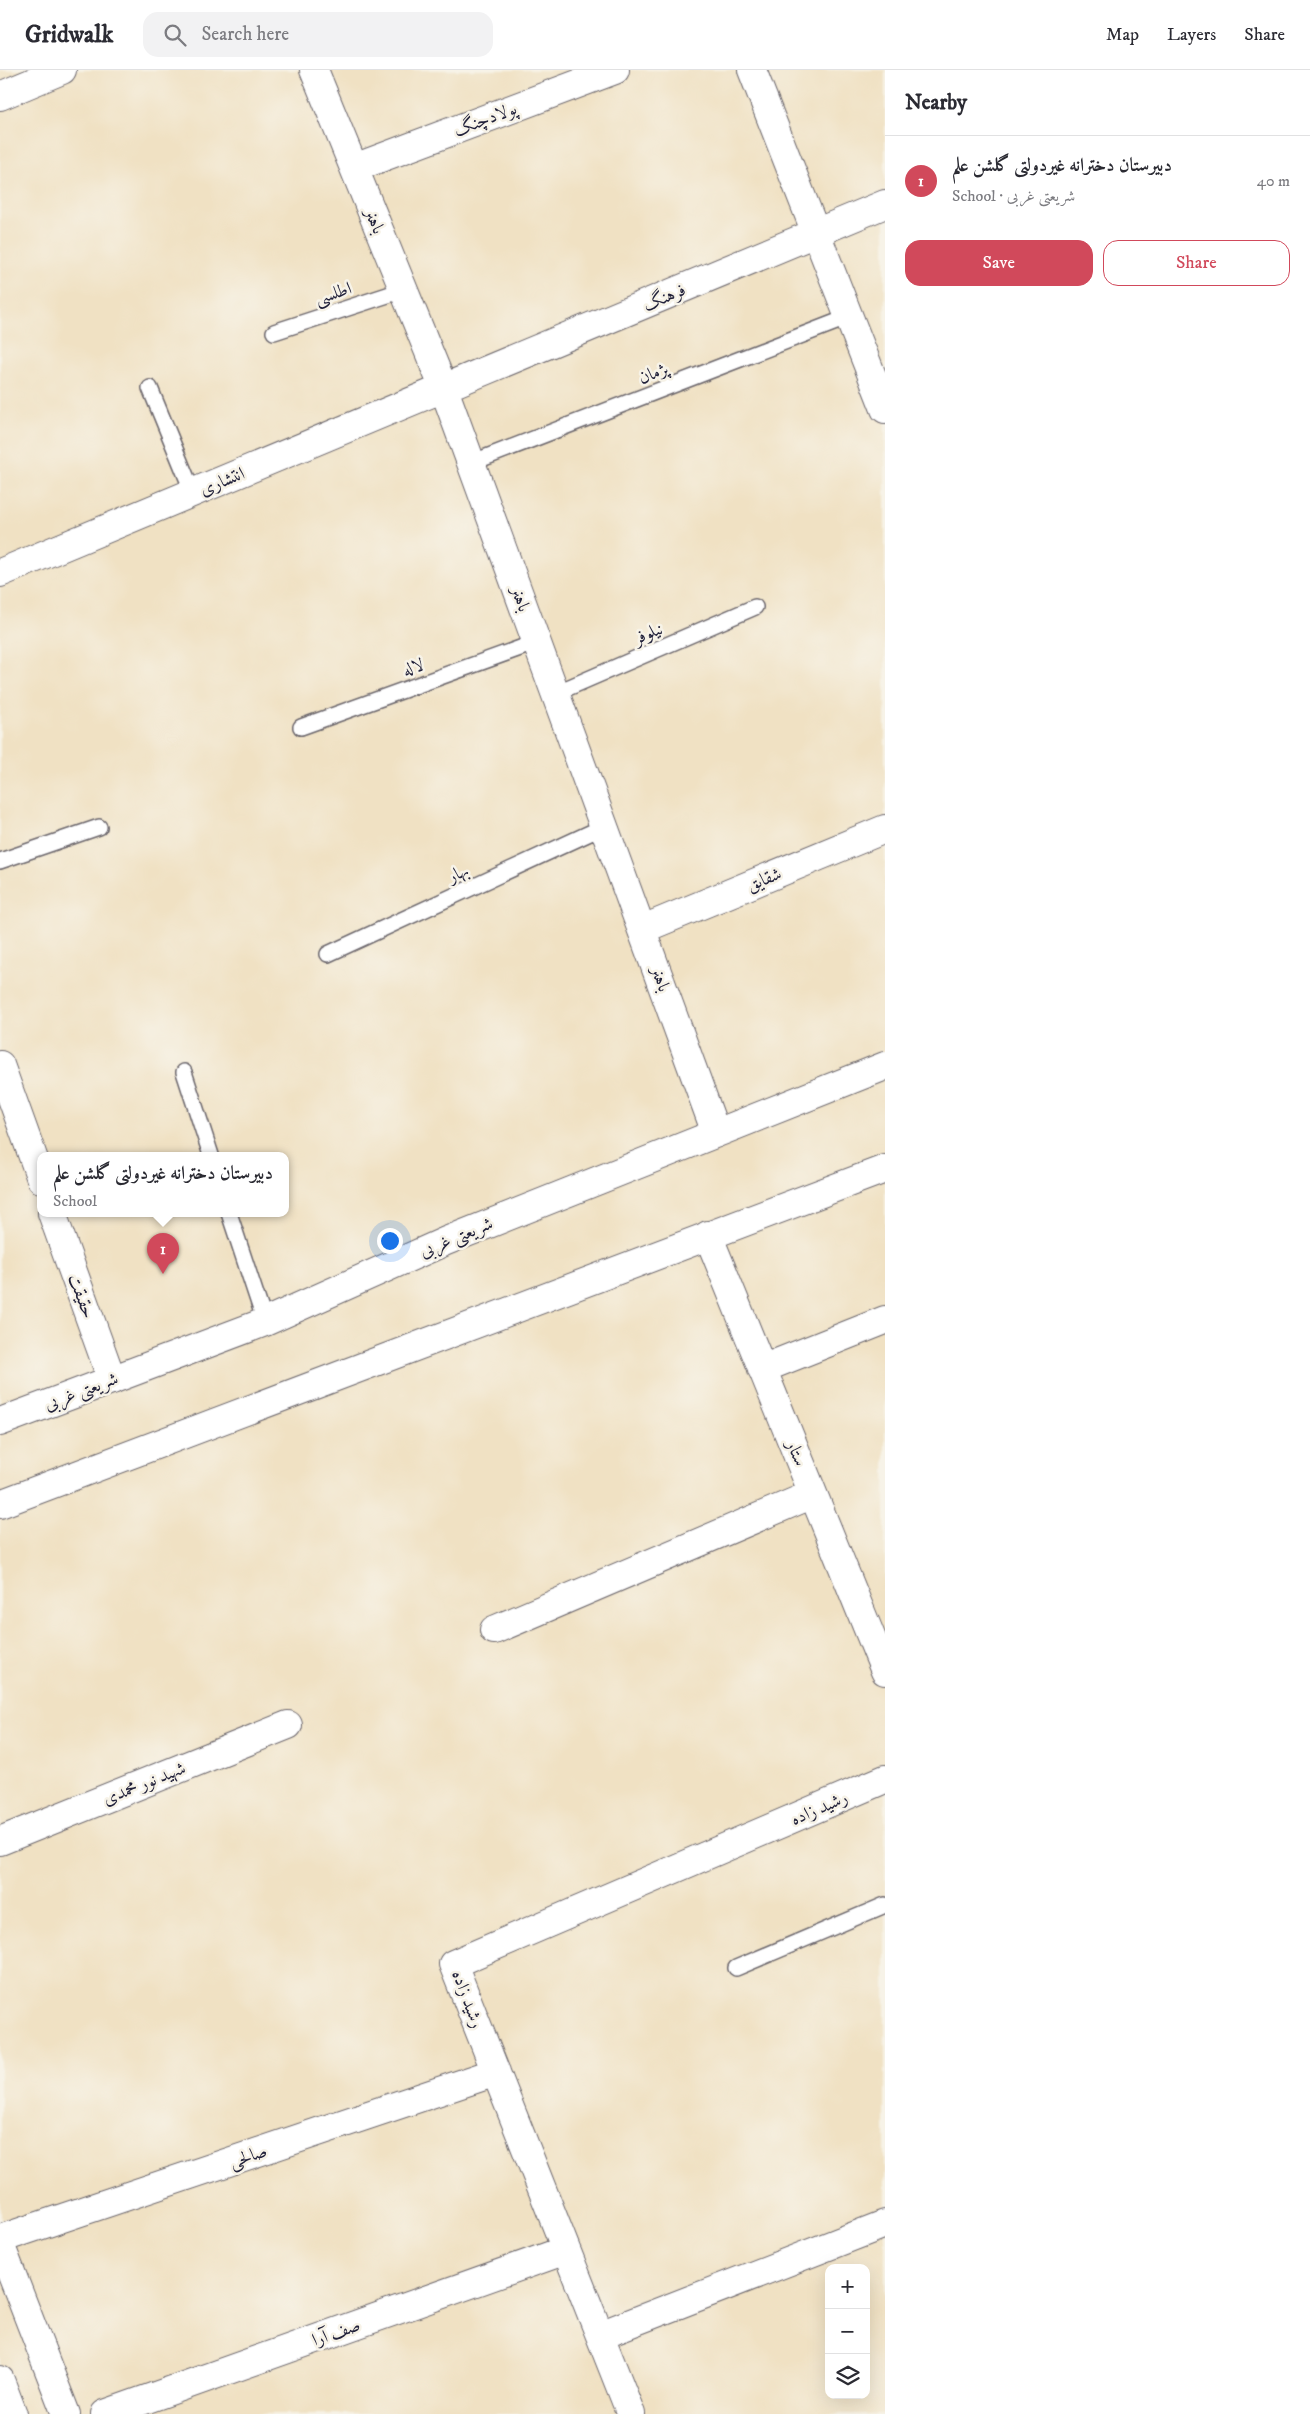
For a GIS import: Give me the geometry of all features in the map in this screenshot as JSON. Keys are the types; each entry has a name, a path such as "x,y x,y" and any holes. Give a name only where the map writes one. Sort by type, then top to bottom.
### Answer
{"street":[{"path":"0,96 62,70"},
{"name":"باهنر","path":"314,70 444,389 716,1133"},
{"name":"پولادچنگ","path":"354,168 615,70"},
{"path":"752,70 884,403"},
{"name":"فرهنگ","path":"444,389 885,204"},
{"name":"انتشاری","path":"0,573 444,389"},
{"name":"شقایق","path":"643,929 885,829"},
{"path":"0,1065 37,1170"},
{"name":"شریعتی غربی","path":"0,1422 265,1322 446,1240 885,1066"},
{"path":"0,1504 885,1169"},
{"name":"حقیقت","path":"53,1217 112,1380"},
{"name":"ستار","path":"708,1235 813,1494 882,1654"},
{"path":"762,1369 885,1320"},
{"path":"494,1630 813,1494"},
{"name":"شهید نور محمدی","path":"0,1841 288,1725"},
{"name":"رشید زاده","path":"631,2414 453,1964 885,1779"},
{"name":"صالحی","path":"0,2239 496,2072"},
{"path":"600,2335 885,2224"},
{"path":"0,2244 66,2414"},
{"name":"صف آرا","path":"105,2414 566,2250"},
{"path":"0,2380 13,2414"}],"lane":[{"name":"اطلسی","path":"274,332 403,290"},
{"name":"پژمان","path":"471,463 849,317"},
{"path":"150,388 193,494"},
{"name":"نیلوفر","path":"556,693 755,607"},
{"name":"لاله","path":"301,727 537,642"},
{"name":"بهار","path":"328,954 605,826"},
{"path":"0,861 99,827"},
{"path":"184,1072 210,1152"},
{"path":"230,1217 265,1322"},
{"path":"736,1968 885,1905"}],"place":[{"name":"دبیرستان دخترانه غیردولتی گلشن علم","path":"163,1274"}]}
